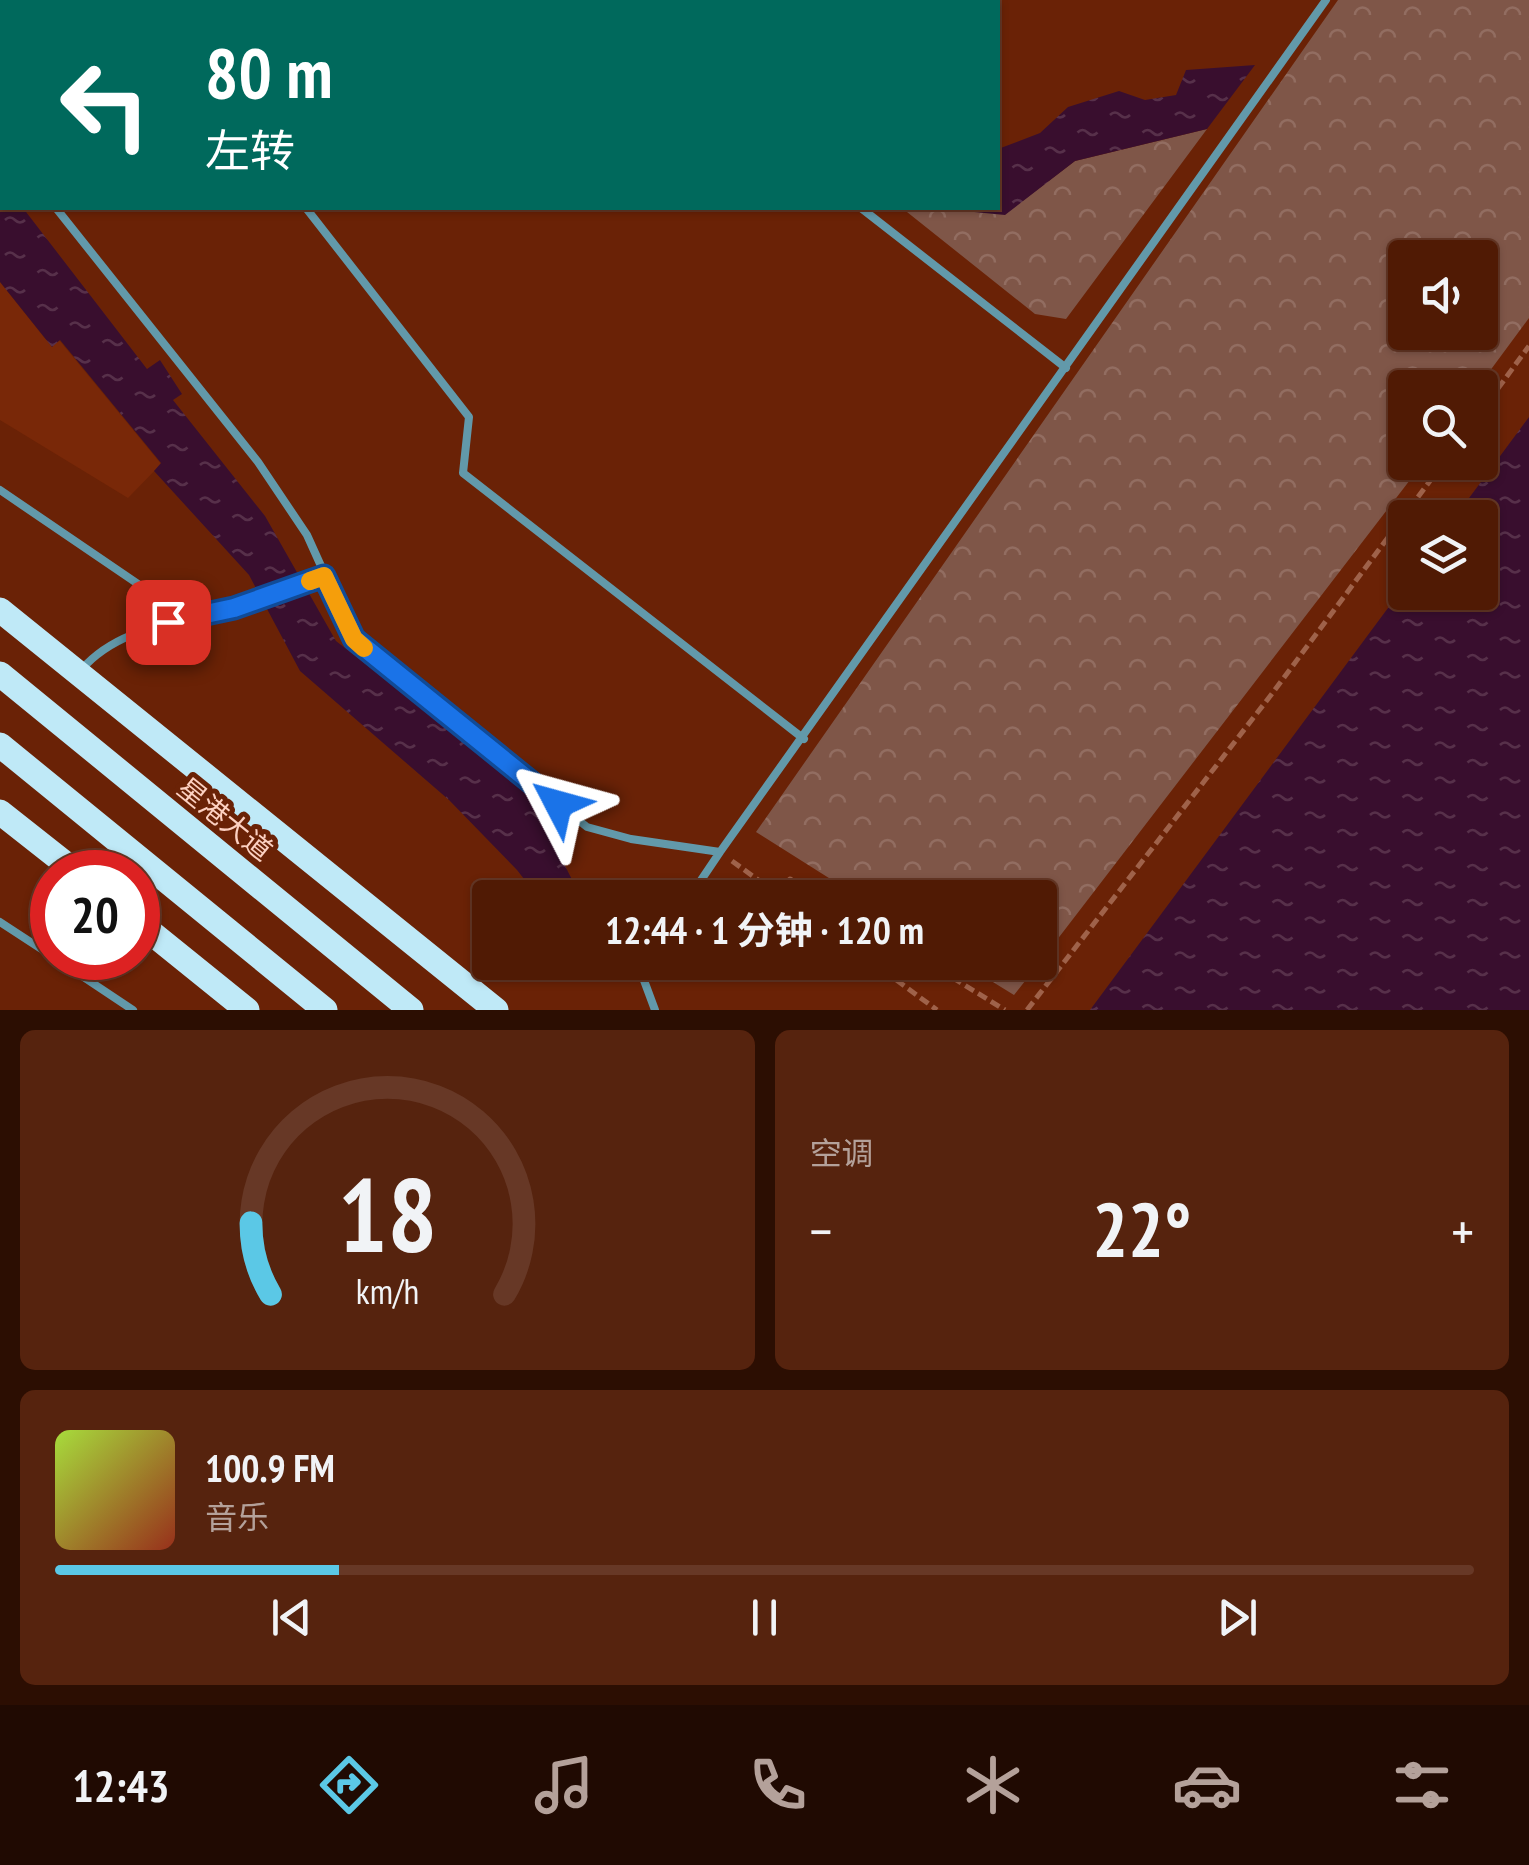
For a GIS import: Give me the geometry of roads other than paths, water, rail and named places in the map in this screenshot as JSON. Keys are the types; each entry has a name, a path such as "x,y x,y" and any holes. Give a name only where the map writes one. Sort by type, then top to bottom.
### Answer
{"main road":[{"path":"0,610 496,1010"},
{"name":"星港大道","path":"0,674 411,1010"},
{"path":"0,746 325,1010"},
{"path":"0,812 48,850"},
{"path":"160,940 247,1010"}],"lane":[{"path":"701,880 1326,0"},
{"path":"58,210 258,462 306,535 354,639 587,827 631,839 720,852"},
{"path":"308,210 469,417 463,473 804,739"},
{"path":"864,210 1066,368"},
{"path":"0,490 188,618"},
{"path":"77,674 97,651 149,627 252,601 324,576"},
{"path":"0,922 30,941"},
{"path":"88,980 133,1010"},
{"path":"644,980 655,1010"}],"water":[{"path":"1255,65 1207,129 1075,161 1005,215 963,210 1000,210 1000,148 1040,133 1068,107 1119,91 1145,100 1176,95 1186,70"},
{"path":"0,210 25,210 147,369 160,360 182,394 173,400 265,516 336,641 537,798 535,808 573,880 525,880 449,800 300,671 249,575 154,471 161,463 60,340 52,347 0,282"},
{"path":"1529,417 1529,1010 1090,1010 1388,608 1498,610 1498,500 1468,500 1482,480 1498,480 1498,459"}]}
